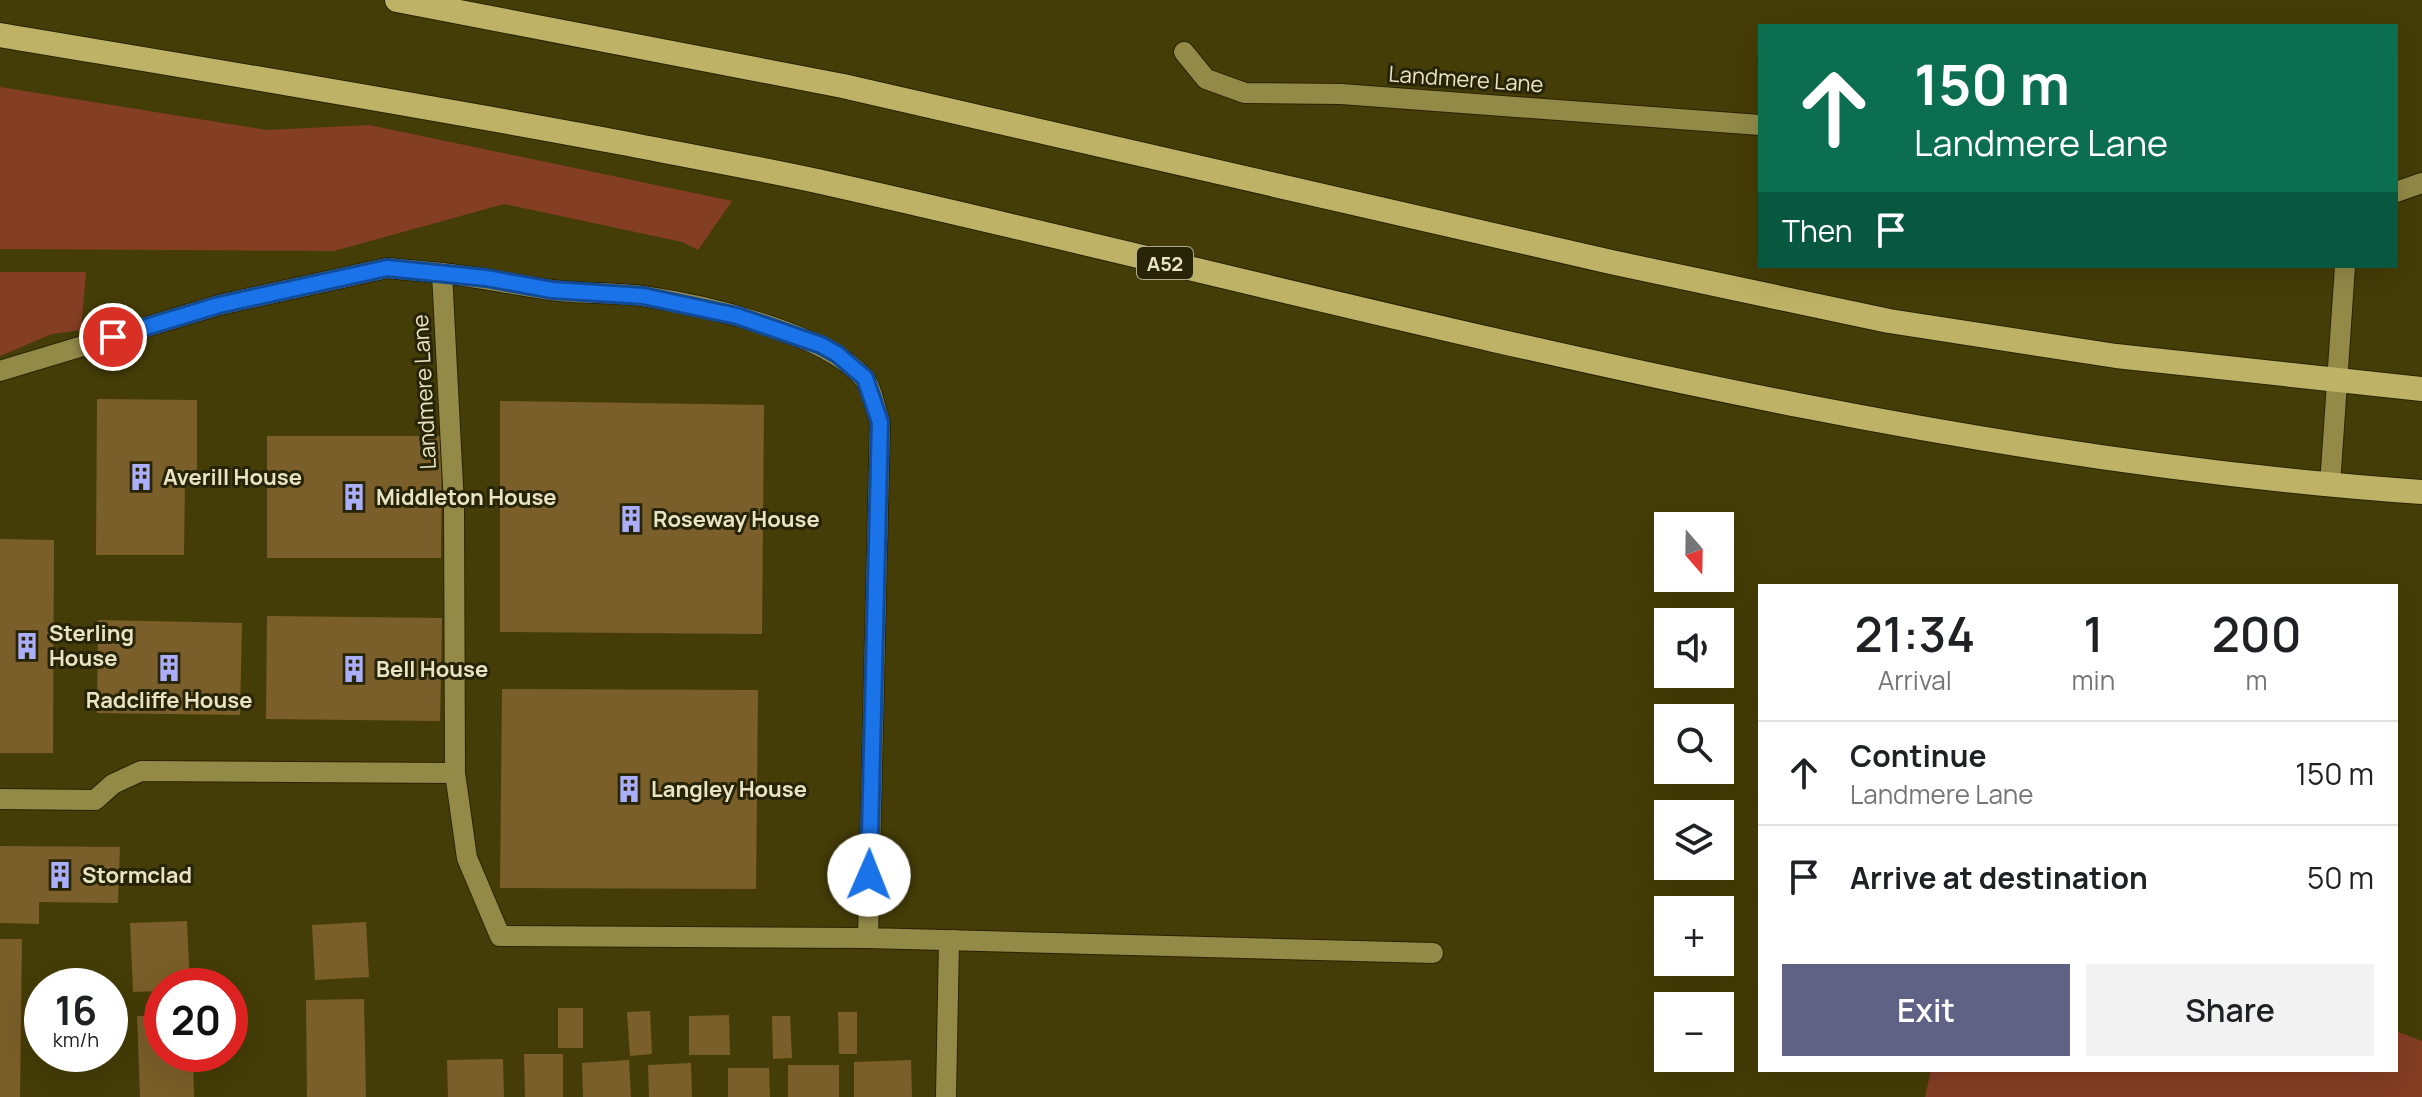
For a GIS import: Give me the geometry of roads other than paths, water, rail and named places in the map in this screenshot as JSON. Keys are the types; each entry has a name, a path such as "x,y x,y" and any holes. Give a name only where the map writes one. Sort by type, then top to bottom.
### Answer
{"highway":[{"path":"397,0 843,86 1596,259 1889,321 2116,356 2422,389"},
{"name":"A52","path":"0,35 433,107 811,180 1595,363 1881,423 2103,457 2330,485 2422,492"}],"street":[{"name":"Landmere Lane","path":"1184,52 1206,79 1245,93 1341,94 1758,125"},
{"path":"2398,191 2422,183"},
{"path":"0,371 234,302 387,268 486,278 552,290 643,296 737,316 821,345 837,354 865,378 880,422 868,938 1433,953"},
{"path":"2330,485 2345,268"},
{"name":"Landmere Lane","path":"442,273 454,505 455,773 467,858 500,936 868,938"},
{"path":"0,799 95,800 113,784 141,771 455,773"},
{"path":"946,1097 949,941 954,940"}],"place":[{"name":"Averill House","path":"141,477"},
{"name":"Middleton House","path":"354,497"},
{"name":"Roseway House","path":"631,519"},
{"name":"Sterling House","path":"27,646"},
{"name":"Radcliffe House","path":"169,668"},
{"name":"Bell House","path":"354,669"},
{"name":"Langley House","path":"629,789"},
{"name":"Stormclad","path":"60,875"}]}
